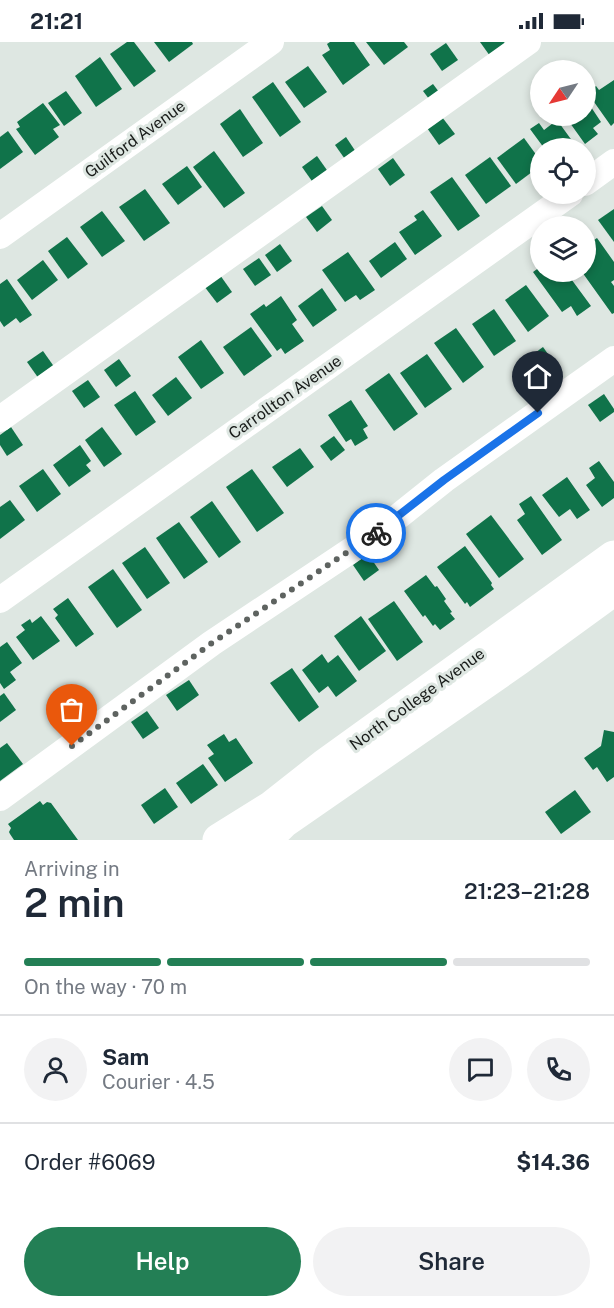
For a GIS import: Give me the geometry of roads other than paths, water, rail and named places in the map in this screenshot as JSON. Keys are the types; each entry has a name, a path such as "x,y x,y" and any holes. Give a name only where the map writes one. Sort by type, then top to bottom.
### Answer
{"main road":[{"name":"North College Avenue","path":"219,840 272,807 324,766 614,556"},
{"name":"North College Avenue","path":"266,840 283,822 614,590"}],"street":[{"name":"Guilford Avenue","path":"0,236 270,42"},
{"path":"0,419 528,42"},
{"path":"596,175 614,162"},
{"name":"Carrollton Avenue","path":"0,600 556,204"},
{"path":"0,798 212,643 380,531 444,480 614,359"},
{"name":"North College Avenue","path":"242,840 614,572"}]}
